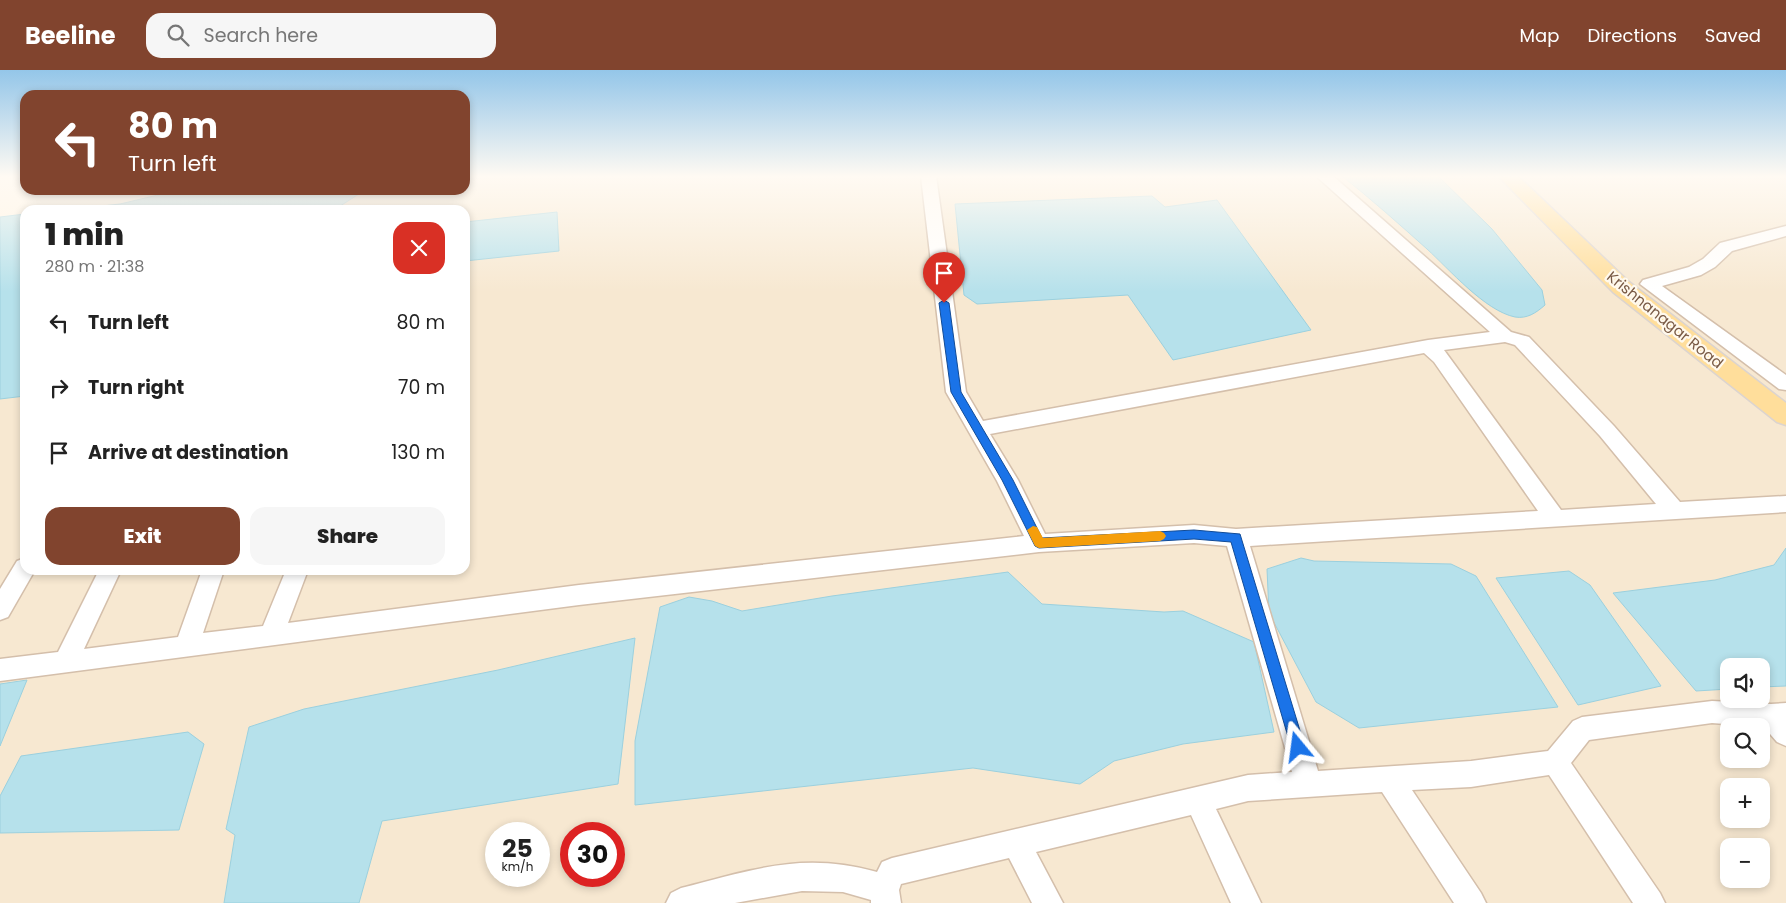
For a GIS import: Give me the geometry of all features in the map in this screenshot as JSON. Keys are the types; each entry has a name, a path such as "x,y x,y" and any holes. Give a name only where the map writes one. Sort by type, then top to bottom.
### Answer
{"main road":[{"name":"Krishnanagar Road","path":"1547,215 1621,287 1786,416"}],"street":[{"path":"933,215 956,392 1007,480 1039,543"},
{"path":"1368,215 1505,336"},
{"path":"1786,231 1726,248 1709,264 1695,271 1649,284 1786,384"},
{"path":"977,429 1428,346 1505,336 1522,341 1607,431 1675,511"},
{"path":"1428,346 1441,358 1555,518"},
{"path":"0,670 579,595 1039,543 1194,534 1236,538 1786,504"},
{"path":"1236,538 1309,785"},
{"path":"0,610 20,575"},
{"path":"65,662 108,575"},
{"path":"187,646 211,575"},
{"path":"272,635 295,575"},
{"path":"681,903 767,880 798,877 842,878 885,896 892,872 1248,788 1471,774 1555,762 1582,729 1712,712 1781,722"},
{"path":"1555,762 1650,903"},
{"path":"1389,780 1471,903"},
{"path":"1198,800 1246,903"},
{"path":"1016,843 1048,903"}],"shaded area":[{"path":"470,215 1786,215 1786,903 0,903 0,331 20,316 20,575 470,575"}],"water":[{"path":"20,215 20,397 0,399 0,217"},
{"path":"531,215 557,215 559,251 470,260 470,221"},
{"path":"956,215 1228,215 1311,330 1173,360 1128,295 977,304 964,295"},
{"path":"1387,215 1478,215 1492,229 1542,290 1545,305 1531,315 1523,317 1515,317 1492,307 1468,288"},
{"path":"1786,548 1786,686 1770,687 1770,658 1720,658 1720,690 1696,691 1613,593 1715,580 1774,565"},
{"path":"1301,558 1314,561 1451,564 1476,576 1558,707 1359,728 1316,702 1269,613 1267,569"},
{"path":"1569,571 1590,585 1661,686 1578,705 1496,578"},
{"path":"1008,572 1042,604 1164,612 1183,611 1254,642 1274,732 1183,744 1114,761 1080,784 973,768 635,805 635,741 660,607 689,597 712,601 742,611 832,596"},
{"path":"635,638 618,784 382,821 359,903 224,903 235,835 226,829 249,727 304,709 498,670"},
{"path":"27,680 0,746 0,684"},
{"path":"188,732 204,744 179,830 0,833 0,796 21,756"}],"slow traffic":[{"path":"1033,530 1039,543 1160,536"}],"route":[{"path":"944,303 956,392 1007,480 1039,543 1194,534 1236,538 1298,747"}]}
